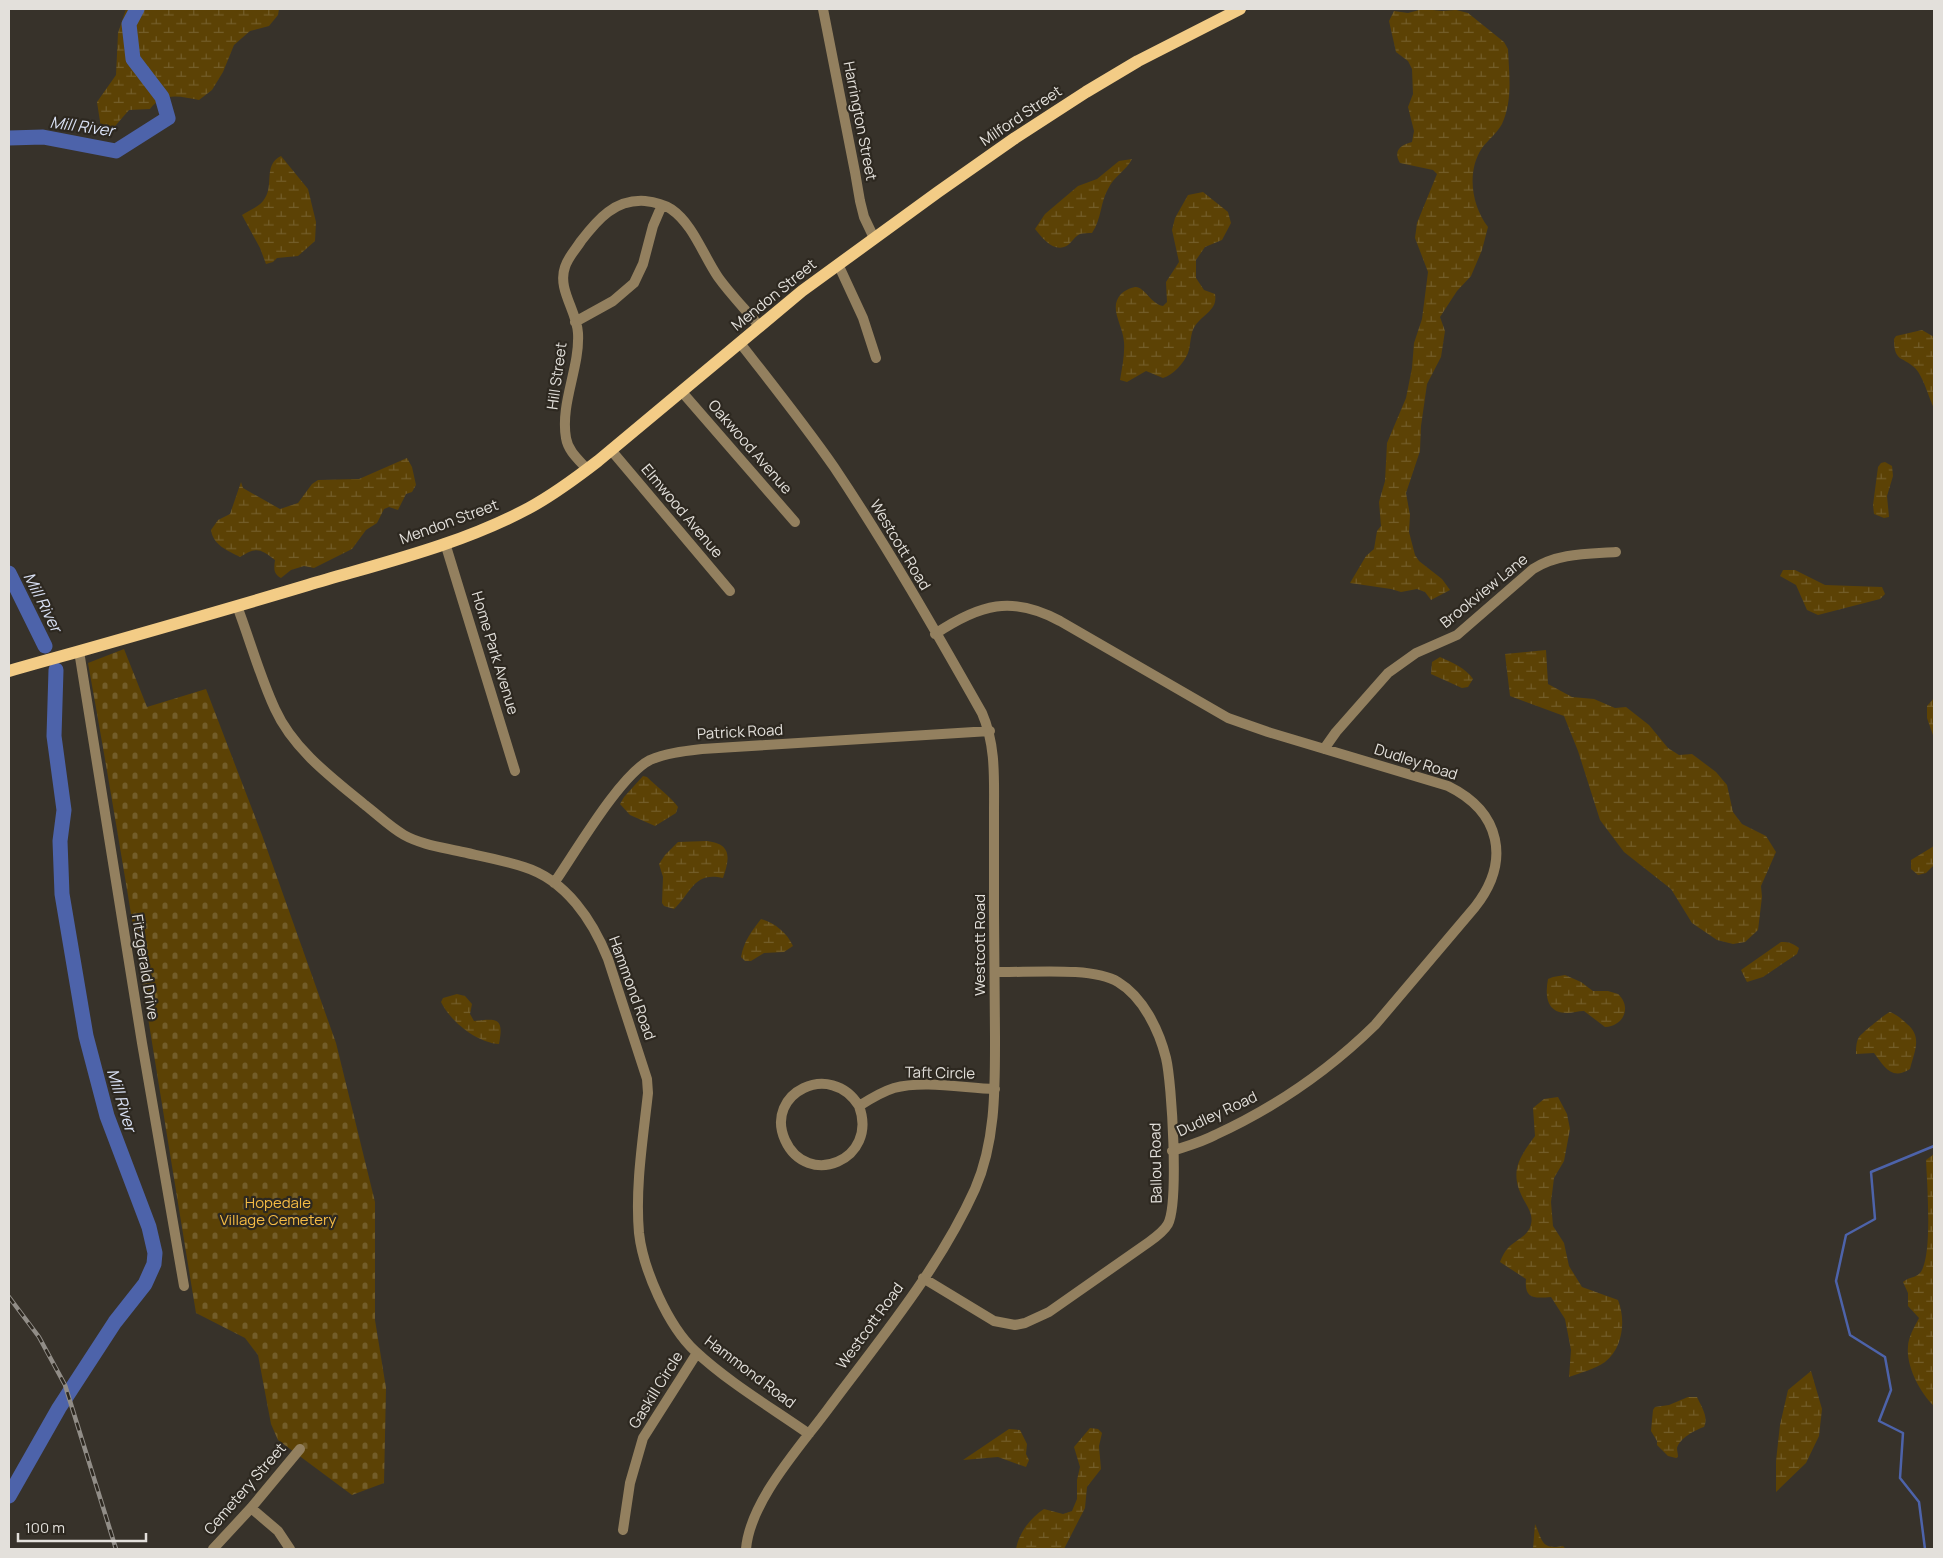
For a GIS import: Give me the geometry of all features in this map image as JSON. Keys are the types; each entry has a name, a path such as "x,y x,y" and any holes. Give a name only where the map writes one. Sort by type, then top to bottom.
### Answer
{"main road":[{"name":"Milford Street","path":"835,266 1015,138 1086,92 1138,61 1240,9"},
{"name":"Mendon Street","path":"9,671 237,606 445,543 530,508 611,450 802,291 835,266"}],"street":[{"name":"Harrington Street","path":"823,9 856,172 860,201 864,217 874,238"},
{"name":"Hill Street","path":"587,469 569,447 565,430 578,343 578,331 565,287 564,275 565,266 571,255 608,211 629,202 651,202 670,208 686,223 719,278 760,327"},
{"path":"575,322 613,301 634,283 643,264 653,226 662,205"},
{"path":"835,266 863,318 876,358"},
{"name":"Westcott Road","path":"740,344 790,407 860,507 982,713 990,731 994,780 995,972 995,1089 991,1130 984,1163 975,1188 943,1247 923,1278 774,1483 750,1528 746,1549"},
{"name":"Oakwood Avenue","path":"682,392 796,522"},
{"name":"Elmwood Avenue","path":"611,450 730,591"},
{"name":"Home Park Avenue","path":"445,543 515,771"},
{"name":"Brookview Lane","path":"1324,749 1336,732 1388,673 1416,653 1457,635 1533,569 1555,558 1616,552"},
{"name":"Dudley Road","path":"936,634 959,620 987,608 1015,605 1036,610 1060,621 1221,715 1250,727 1456,789 1470,799 1482,812 1494,836 1496,863 1492,882 1475,908 1388,1011 1360,1040 1266,1109 1214,1136 1172,1151"},
{"name":"Hammond Road","path":"237,606 275,710 289,732 308,754 341,785 391,826 405,835 432,845 525,867 554,883 568,895 586,916 601,942 647,1079 648,1093 638,1196 639,1234 650,1276 658,1296 673,1325 697,1353 717,1370 809,1434"},
{"name":"Fitzgerald Drive","path":"79,651 145,1062 184,1286"},
{"name":"Patrick Road","path":"554,883 627,780 636,770 658,757 702,749 990,731"},
{"name":"Ballou Road","path":"923,1278 982,1314 1003,1323 1025,1323 1049,1312 1149,1242 1168,1225 1171,1216 1174,1188 1166,1058 1154,1026 1132,993 1109,978 1091,974 1069,972 995,972"},
{"path":"819,1084 835,1085 849,1093 859,1106 864,1124 859,1142 847,1157 839,1162 821,1165 803,1160 789,1147 782,1130 783,1114 790,1099 803,1088 819,1084"},
{"name":"Taft Circle","path":"859,1106 877,1095 892,1089 910,1086 995,1089"},
{"name":"Gaskill Circle","path":"623,1530 630,1482 643,1438 697,1353"},
{"name":"Cemetery Street","path":"213,1549 251,1508 300,1449"},
{"path":"251,1508 278,1531 290,1549"}],"green space":[{"path":"126,9 279,9 278,15 269,26 250,31 234,45 223,72 212,90 199,100 167,97 155,103 150,109 129,110 107,133 101,128 97,102 116,75 118,33"},
{"path":"1423,9 1456,10 1468,13 1504,42 1508,49 1509,77 1508,106 1502,124 1482,148 1474,168 1473,189 1475,199 1482,219 1488,227 1482,250 1471,276 1457,291 1440,317 1445,331 1441,357 1427,384 1421,426 1420,451 1406,493 1410,515 1409,532 1415,555 1419,561 1442,579 1450,590 1431,600 1425,592 1417,589 1401,592 1350,583 1366,556 1374,549 1377,531 1381,526 1379,502 1385,481 1387,443 1406,398 1412,368 1414,343 1422,319 1428,272 1415,238 1417,223 1437,174 1433,170 1400,163 1398,159 1399,149 1412,142 1414,131 1408,107 1413,94 1412,69 1408,61 1396,52 1389,21 1394,11 1408,13"},
{"path":"281,156 308,189 316,222 315,241 298,256 277,258 273,262 266,264 260,248 242,215 263,201 268,193 272,165"},
{"path":"1132,159 1108,189 1098,222 1092,233 1080,234 1068,245 1058,248 1050,244 1035,229 1045,214 1078,186 1097,179 1119,161"},
{"path":"1203,192 1228,212 1231,223 1222,240 1205,247 1196,260 1196,278 1204,290 1215,294 1214,304 1195,326 1188,353 1181,365 1174,371 1163,378 1146,371 1127,382 1120,380 1124,347 1116,311 1117,299 1129,289 1138,287 1159,305 1163,306 1167,302 1166,282 1179,262 1172,230 1175,218 1188,195"},
{"path":"1922,330 1934,337 1934,408 1918,372 1897,355 1894,346 1896,336"},
{"path":"407,458 412,467 416,485 412,492 406,494 398,510 389,507 384,509 377,523 366,530 352,549 314,568 304,566 291,570 281,578 275,573 275,560 262,551 254,550 240,557 218,544 212,535 211,530 218,520 230,514 241,482 243,488 280,509 298,503 312,484 318,480 359,479"},
{"path":"1885,462 1892,466 1893,476 1887,496 1889,517 1884,518 1874,514 1873,505 1878,467 1881,463"},
{"path":"1783,570 1795,570 1825,585 1882,587 1885,594 1880,599 1818,615 1807,610 1796,585 1780,576"},
{"name":"Hopedale Village Cemetery","path":"124,649 147,707 206,689 262,835 336,1043 375,1202 375,1320 386,1388 384,1483 352,1495 278,1440 271,1424 258,1355 245,1338 196,1313 130,906 88,663"},
{"path":"1546,650 1548,684 1572,697 1594,699 1615,708 1626,707 1649,725 1668,748 1679,755 1692,754 1716,772 1727,785 1733,812 1742,824 1766,836 1776,852 1761,886 1762,897 1758,930 1745,942 1733,944 1717,940 1692,923 1671,889 1624,852 1600,820 1578,751 1564,716 1510,696 1505,654"},
{"path":"1440,657 1458,666 1470,675 1473,679 1468,687 1462,688 1431,674 1432,662"},
{"path":"1934,698 1934,738 1927,718 1927,706"},
{"path":"643,776 647,777 678,807 676,813 655,826 630,815 620,804"},
{"path":"707,841 721,845 727,853 728,858 723,878 713,877 699,881 674,909 664,906 662,903 663,877 659,864 678,842"},
{"path":"1934,846 1934,865 1926,873 1918,875 1911,869 1911,860"},
{"path":"761,919 780,929 793,946 784,952 764,953 751,961 745,961 741,957 744,946"},
{"path":"1781,942 1791,943 1799,948 1797,954 1763,977 1747,982 1741,970"},
{"path":"1565,975 1581,982 1593,991 1608,991 1618,994 1625,1004 1624,1015 1621,1020 1612,1026 1605,1027 1584,1011 1567,1013 1555,1010 1548,1002 1548,979"},
{"path":"457,994 465,996 472,1004 470,1014 474,1021 494,1020 500,1025 499,1044 482,1040 465,1030 445,1009 441,1002 443,998"},
{"path":"1890,1012 1912,1029 1916,1039 1910,1069 1898,1073 1893,1073 1885,1067 1874,1053 1856,1054 1859,1037"},
{"path":"1558,1097 1567,1114 1570,1129 1564,1161 1554,1178 1551,1202 1553,1226 1564,1243 1569,1266 1582,1287 1618,1300 1622,1316 1619,1342 1611,1356 1597,1367 1569,1377 1571,1350 1565,1319 1551,1297 1540,1298 1529,1294 1526,1279 1500,1262 1511,1245 1528,1232 1531,1224 1530,1213 1520,1192 1516,1175 1520,1160 1535,1136 1533,1108 1544,1099"},
{"path":"1934,1154 1934,1406 1919,1387 1909,1362 1908,1343 1919,1318 1908,1306 1908,1293 1903,1282 1918,1275 1924,1265 1928,1236 1926,1160"},
{"path":"1811,1371 1822,1409 1819,1436 1806,1463 1776,1492 1776,1461 1780,1425 1788,1390"},
{"path":"1688,1397 1697,1397 1706,1419 1704,1427 1692,1432 1681,1441 1677,1448 1678,1457 1668,1456 1657,1445 1657,1441 1651,1431 1653,1410 1655,1407 1669,1405"},
{"path":"1090,1428 1098,1429 1102,1433 1099,1446 1101,1469 1087,1487 1085,1508 1064,1549 1016,1549 1026,1526 1044,1509 1063,1514 1072,1511 1077,1499 1077,1480 1080,1467 1074,1447"},
{"path":"1009,1429 1020,1430 1027,1444 1026,1454 1029,1460 1026,1467 998,1457 963,1460"},
{"path":"1535,1524 1544,1543 1550,1547 1563,1546 1566,1549 1533,1549"}],"waterway":[{"name":"Mill River","path":"9,138 43,137 116,151 168,118 162,97 133,59 129,24 137,9"},
{"name":"Mill River","path":"9,573 45,646"},
{"name":"Mill River","path":"9,1496 59,1408 115,1322 145,1284 154,1264 155,1253 149,1227 107,1116 86,1036 62,894 60,841 64,810 54,736 56,670"},
{"path":"1925,1549 1919,1502 1900,1478 1903,1433 1879,1421 1891,1390 1885,1357 1850,1335 1836,1281 1846,1235 1875,1219 1871,1172 1934,1146"}],"railway":[{"path":"9,1297 39,1337 65,1385 116,1549"}]}
